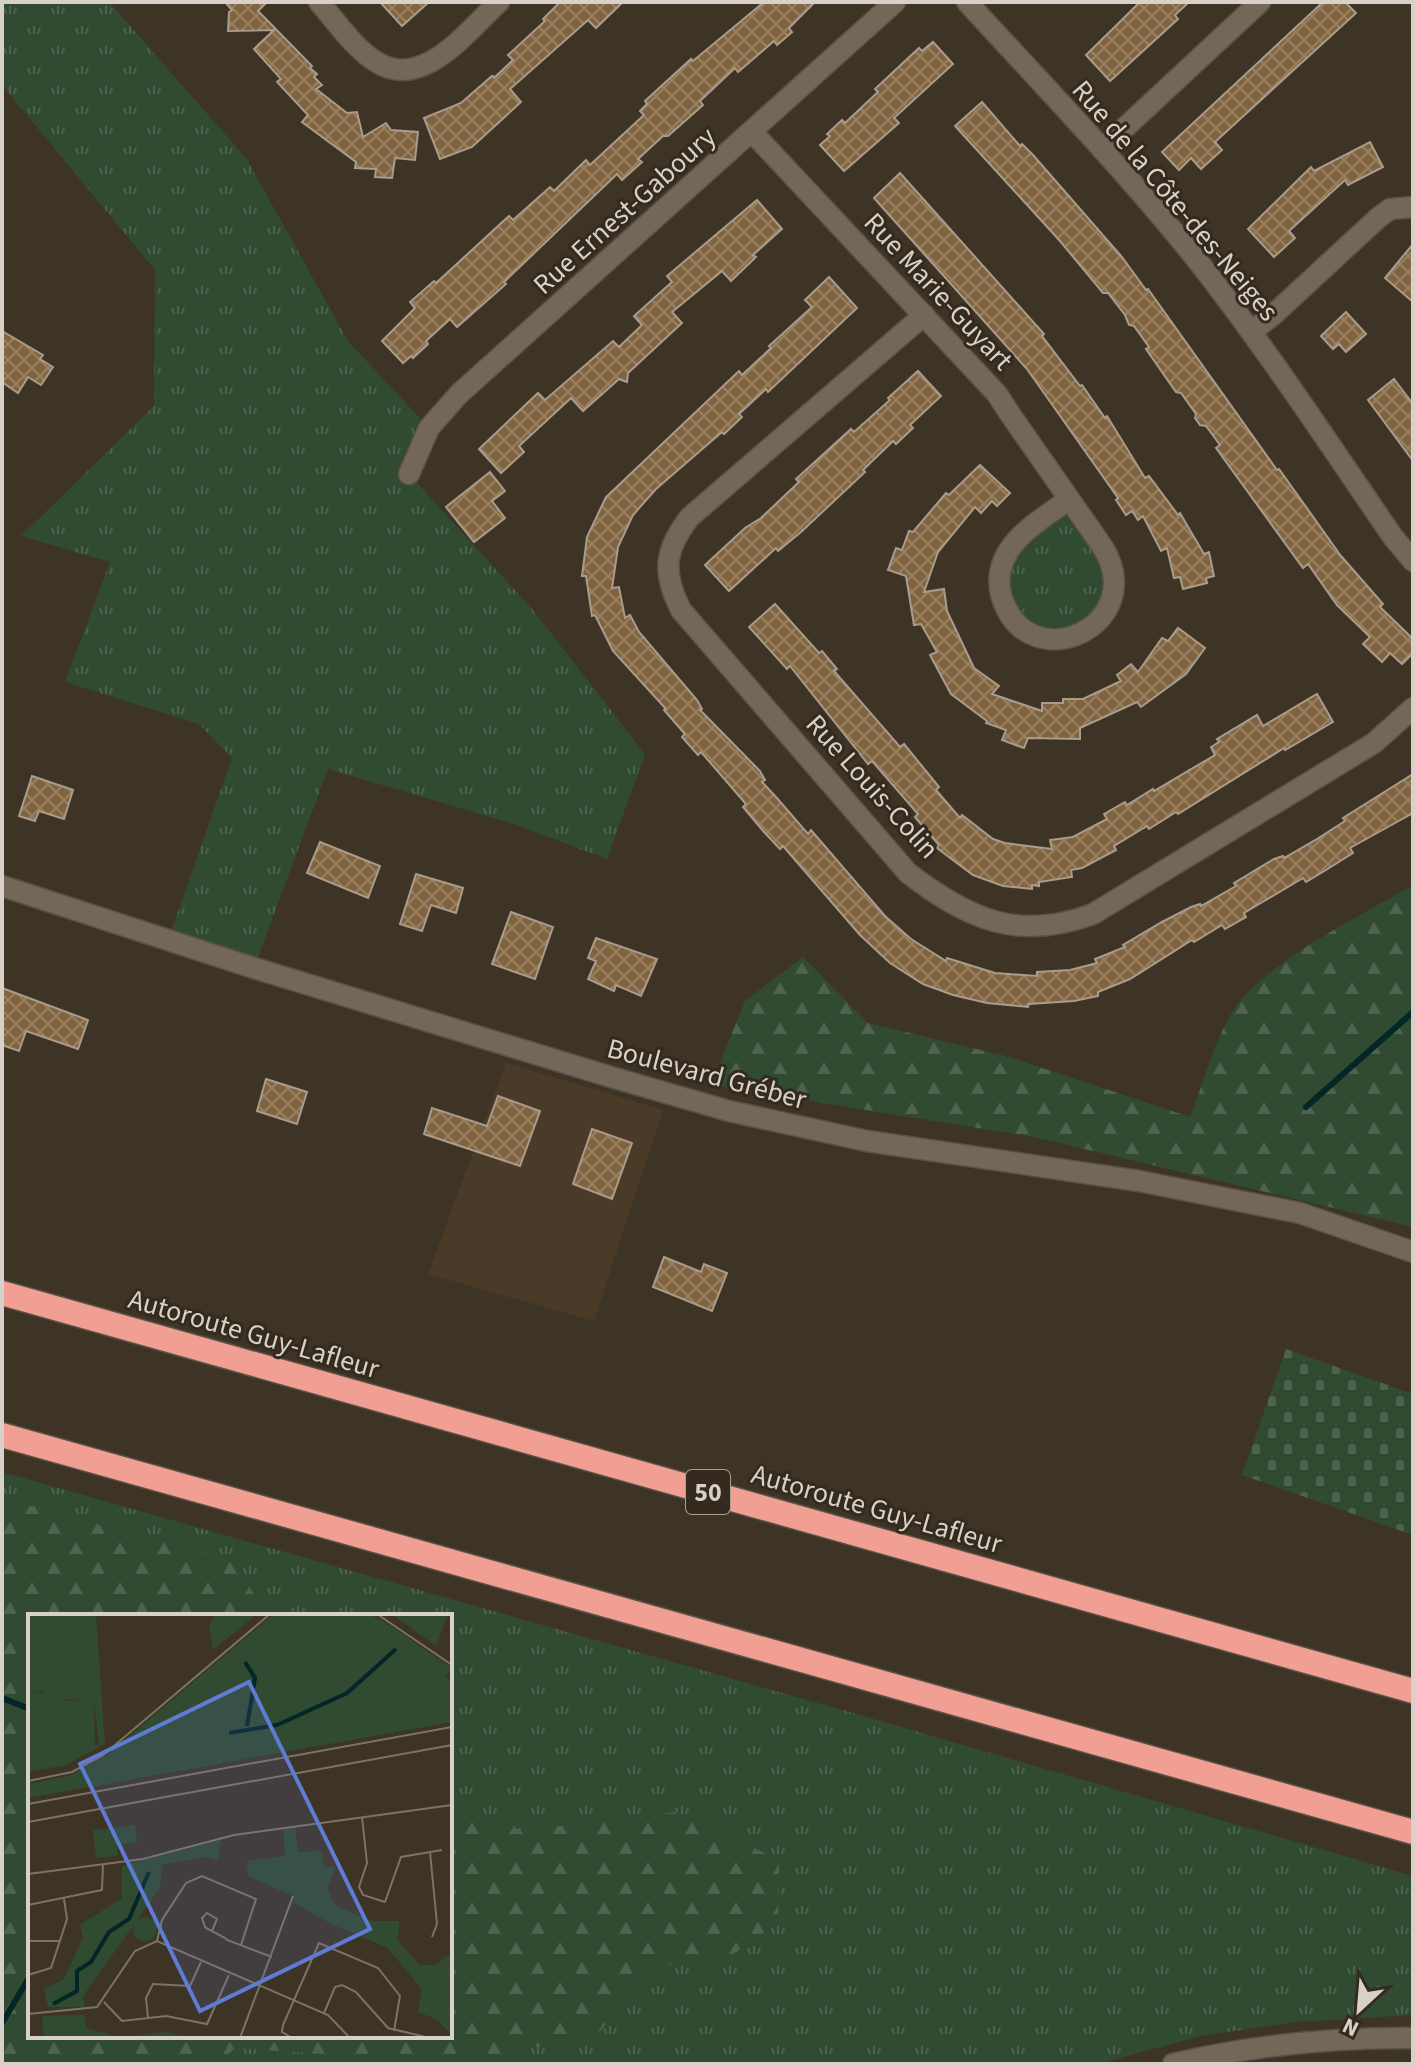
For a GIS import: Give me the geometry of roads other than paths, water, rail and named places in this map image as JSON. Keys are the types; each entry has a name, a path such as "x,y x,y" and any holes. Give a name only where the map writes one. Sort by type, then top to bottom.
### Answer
{"highway":[{"name":"Autoroute Guy-Lafleur","path":"2,1293 1413,1691"},
{"path":"2,1435 1413,1832"}],"street":[{"path":"319,2 375,62 402,71 416,69 438,58 499,2"},
{"name":"Rue Ernest-Gaboury","path":"409,474 429,428 459,394 753,133 895,2"},
{"name":"Rue de la Côte-des-Neiges","path":"967,2 1161,216 1252,331 1393,537 1413,561"},
{"path":"1102,149 1260,2"},
{"name":"Rue Marie-Guyart","path":"753,133 997,394 1069,499 1108,556 1114,577 1113,594 1109,607 1098,622 1073,637 1045,638 1027,632 1005,608 999,591 1001,566 1017,540 1069,499"},
{"path":"1252,331 1378,218 1390,209 1413,207"},
{"name":"Rue Louis-Colin","path":"924,315 690,517 672,542 666,572 681,610 908,873 938,896 999,924 1071,922 1093,914 1365,749 1390,731 1413,708"},
{"name":"Boulevard Gréber","path":"2,886 254,968 729,1111 867,1141 1139,1181 1300,1213 1413,1252"},
{"path":"1173,2064 1297,2043 1413,2038"}],"waterway":[{"path":"1306,1107 1413,1012"},
{"path":"2,1698 28,1708"},
{"path":"2,2023 28,1979"}]}
